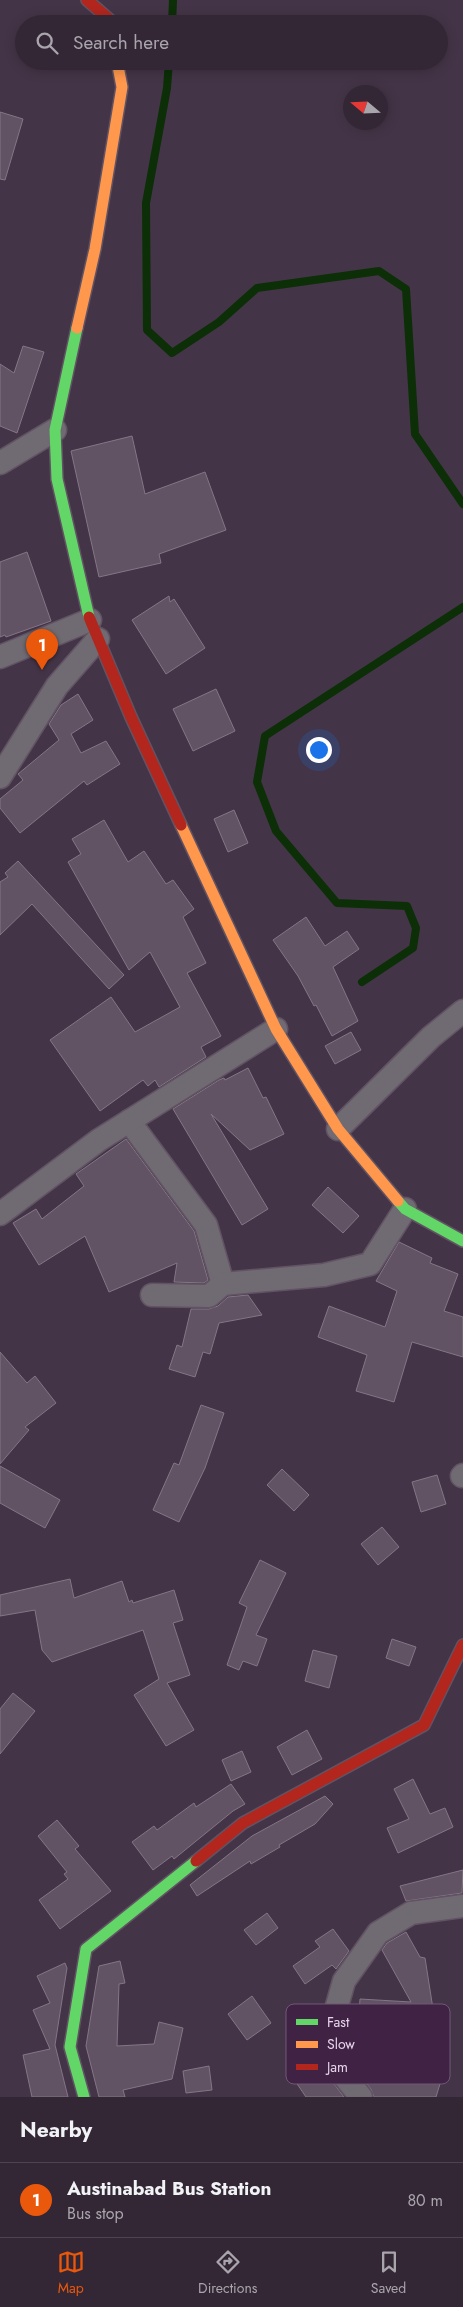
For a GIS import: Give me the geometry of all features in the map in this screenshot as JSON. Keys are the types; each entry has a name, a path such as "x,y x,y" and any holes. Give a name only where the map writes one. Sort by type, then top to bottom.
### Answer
{"main road":[{"path":"87,0 104,15"},
{"path":"119,70 122,87 95,249 55,430 56,479 85,608 130,717 276,1029 338,1129 405,1209 463,1241"},
{"path":"84,2097 70,2047 86,1949 243,1822 424,1725 463,1645"}],"street":[{"path":"0,462 55,430"},
{"path":"0,657 94,630"},
{"path":"0,777 94,630"},
{"path":"338,1129 431,1037 463,1011"},
{"path":"0,1214 99,1140 276,1029"},
{"path":"129,1121 206,1225 223,1284"},
{"path":"152,1295 209,1296 223,1284 324,1275 370,1264 405,1209"},
{"path":"337,2004 344,1981 378,1933 411,1913 463,1906"},
{"path":"350,2084 361,2097"}],"building":[{"path":"0,112 23,119 5,180 0,179"},
{"path":"23,346 44,352 17,433 0,426 0,364 14,373"},
{"path":"132,436 145,494 205,472 226,530 159,554 161,563 99,577 71,451"},
{"path":"27,552 51,621 6,637 5,635 0,637 0,562"},
{"path":"169,596 170,602 174,599 205,648 166,674 132,620"},
{"path":"216,689 235,731 193,751 173,709"},
{"path":"78,694 93,720 71,734 81,753 106,741 120,764 87,785 84,781 20,833 0,808 0,799 23,780 18,774 59,740 49,724 61,705"},
{"path":"234,810 248,843 228,852 214,819"},
{"path":"104,820 128,862 144,851 166,884 173,880 194,909 183,917 206,963 187,973 221,1036 201,1047 206,1057 159,1087 155,1080 148,1086 143,1080 100,1111 50,1040 111,997 135,1032 180,1007 150,952 129,970 68,862 81,854 72,839"},
{"path":"18,861 124,975 109,989 32,904 0,935 0,882 8,877 5,873"},
{"path":"306,917 325,946 347,931 359,949 333,967 358,1021 332,1036 316,1005 314,1006 298,976 273,940"},
{"path":"351,1032 361,1050 335,1064 325,1046"},
{"path":"248,1068 263,1098 266,1097 284,1134 250,1150 211,1114 268,1209 242,1225 173,1109 219,1080 224,1078 225,1080"},
{"path":"126,1139 194,1231 208,1280 204,1283 174,1282 177,1263 109,1292 85,1236 39,1265 13,1223 36,1209 42,1219 84,1186 76,1174"},
{"path":"328,1187 359,1216 343,1233 312,1205"},
{"path":"399,1242 432,1258 430,1263 458,1274 444,1311 463,1317 463,1357 412,1342 394,1402 356,1391 367,1355 318,1337 329,1306 385,1327 397,1291 376,1281"},
{"path":"248,1295 262,1315 219,1323 210,1354 203,1352 195,1377 169,1369 177,1345 182,1347 191,1309 209,1309 218,1306 228,1297"},
{"path":"0,1352 27,1383 35,1376 56,1403 25,1427 29,1430 0,1464"},
{"path":"201,1405 224,1413 205,1468 179,1522 153,1510 174,1463 179,1465"},
{"path":"0,1466 60,1500 45,1528 0,1503"},
{"path":"282,1469 309,1495 294,1511 267,1485"},
{"path":"437,1475 446,1504 421,1512 412,1482"},
{"path":"382,1527 399,1547 378,1565 361,1544"},
{"path":"260,1560 286,1573 256,1635 267,1639 257,1666 243,1661 239,1670 227,1665 247,1607 239,1603"},
{"path":"70,1579 74,1598 122,1581 129,1602 132,1600 133,1603 174,1590 183,1620 173,1623 190,1675 167,1683 194,1730 166,1746 134,1695 159,1679 143,1630 52,1662 42,1650 35,1610 0,1616 0,1595"},
{"path":"392,1639 416,1647 409,1666 386,1658"},
{"path":"313,1650 337,1656 329,1688 305,1681"},
{"path":"13,1693 35,1711 0,1754 0,1709"},
{"path":"307,1730 322,1759 292,1775 277,1747"},
{"path":"242,1751 251,1772 231,1781 222,1760"},
{"path":"413,1779 430,1814 445,1808 453,1827 398,1853 387,1828 409,1819 394,1789"},
{"path":"231,1784 245,1804 233,1811 174,1859 172,1856 153,1870 132,1842 154,1826 157,1830 194,1803 196,1807"},
{"path":"325,1796 333,1804 315,1824 251,1864 250,1861 197,1896 190,1885 252,1836"},
{"path":"57,1820 79,1846 75,1849 111,1891 60,1929 39,1900 68,1879 64,1874 67,1872 38,1836"},
{"path":"463,1870 462,1893 406,1901 400,1886"},
{"path":"267,1913 278,1928 256,1945 244,1930"},
{"path":"333,1929 349,1951 336,1969 332,1965 305,1984 293,1966 320,1947 315,1941"},
{"path":"406,1932 420,1957 425,1958 432,2004 360,2004 360,1999 411,2002 382,1950 387,1943"},
{"path":"120,1961 125,1983 119,1984 117,2046 154,2044 159,2022 183,2028 172,2079 123,2090 125,2097 99,2097 86,2046 99,1966"},
{"path":"65,1963 67,1968 55,2045 68,2097 32,2097 23,2055 50,2049 33,2010 50,2003 37,1976"},
{"path":"252,1996 271,2023 247,2040 228,2014"},
{"path":"209,2066 212,2090 186,2093 183,2071"},
{"path":"297,2084 334,2084 344,2097 306,2097"},
{"path":"367,2084 440,2084 436,2097 374,2097"}],"waterway":[{"path":"172,15 173,0"},
{"path":"168,70 167,88 146,203 147,330 172,353 219,322 257,288 379,271 406,289 415,434 463,504"},
{"path":"362,982 413,948 416,928 407,906 337,903 276,831 257,782 265,736 463,607"}],"traffic: fast":[{"path":"77,328 55,430 57,479 89,617"},
{"path":"398,1201 405,1209 463,1241"},
{"path":"84,2097 70,2047 86,1949 196,1861"}],"traffic: slow":[{"path":"77,328 95,249 122,87 119,70"},
{"path":"181,825 276,1029 338,1129 398,1201"}],"traffic: jam":[{"path":"87,0 104,15"},
{"path":"89,617 131,717 181,825"},
{"path":"196,1861 243,1823 424,1725 463,1645"}],"place":[{"name":"Austinabad Bus Station","path":"42,670"}]}
